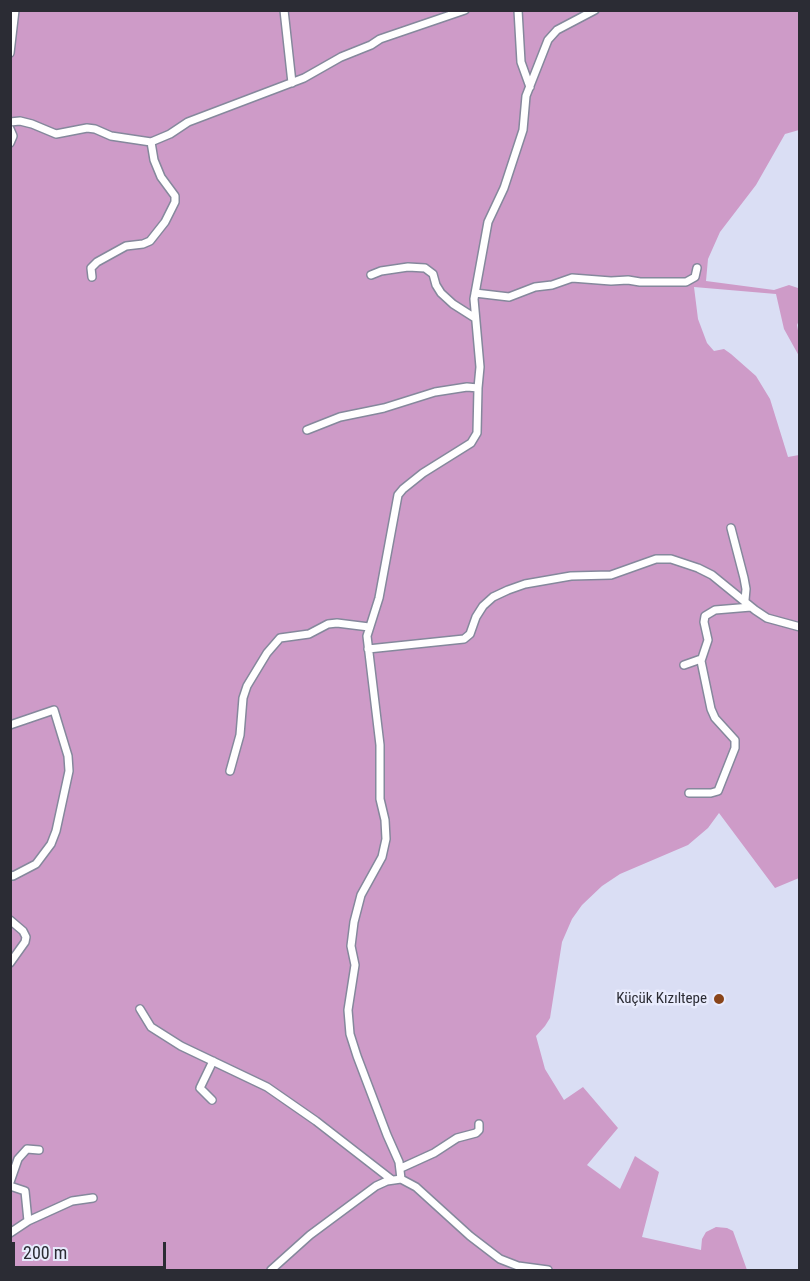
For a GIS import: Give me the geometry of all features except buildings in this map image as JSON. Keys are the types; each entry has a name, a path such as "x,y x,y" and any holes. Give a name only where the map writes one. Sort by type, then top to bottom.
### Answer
{"street":[{"path":"10,53 15,10"},
{"path":"284,10 292,83"},
{"path":"10,122 20,121 32,124 56,134 87,128 131,141 151,142 170,134 188,122 304,78 380,39 465,10"},
{"path":"518,10 520,62 530,87"},
{"path":"401,1179 401,1168 350,1034 348,1010 355,965 351,946 354,922 362,895 382,856 386,839 385,820 380,799 381,745 367,636 379,598 398,495 423,472 466,447 475,438 478,426 477,388 480,367 475,293 488,222 517,154 523,130 526,96 548,40 557,30 596,10"},
{"path":"10,129 13,136 10,142"},
{"path":"92,277 91,268 97,262 126,246 143,244 150,240 165,222 176,202 175,196 161,177 154,160 151,142"},
{"path":"371,275 408,267 425,267 433,274 441,294 475,318"},
{"path":"475,293 509,297 535,286 552,285 572,278 686,282 695,277 697,268"},
{"path":"307,430 340,417 384,408 435,392 467,387 477,388"},
{"path":"731,528 744,578 745,600"},
{"path":"368,649 464,639 470,634 483,606 493,597 508,590 525,584 571,576 611,575 656,559 671,559 705,571 767,618 800,627"},
{"path":"689,793 718,791 736,744 711,709 701,659 708,640 704,622 706,614 715,609 751,607"},
{"path":"230,771 240,735 243,698 247,686 267,652 280,638 309,634 328,624 369,627"},
{"path":"684,665 701,659"},
{"path":"10,725 54,710 69,766 51,844 36,864 12,875 10,884"},
{"path":"10,920 23,931 26,939 10,963"},
{"path":"140,1009 151,1027 181,1046 267,1087 316,1121 392,1180"},
{"path":"212,1100 200,1088 213,1061"},
{"path":"401,1168 434,1153 457,1138 476,1133 479,1130 479,1124"},
{"path":"28,1221 25,1191 10,1184 18,1159 27,1149 39,1150"},
{"path":"271,1270 319,1227 376,1186 401,1179 416,1187 470,1236 500,1259 518,1266 548,1270"},
{"path":"10,1233 28,1221 72,1201 93,1198"}],"shaded area":[{"path":"10,11 799,11 799,130 785,134 756,185 720,232 708,259 706,281 774,290 789,285 798,288 799,356 784,329 776,294 694,287 698,319 707,343 714,351 724,349 756,376 770,399 788,457 799,455 799,878 775,888 719,813 708,828 688,845 620,874 602,886 582,905 572,919 562,942 550,1018 536,1036 545,1069 564,1100 583,1087 618,1128 587,1165 620,1189 635,1156 659,1172 642,1237 701,1250 702,1239 706,1232 716,1227 727,1228 733,1231 747,1270 11,1270"}],"place":[{"name":"Küçük Kızıltepe","path":"719,999"}]}
